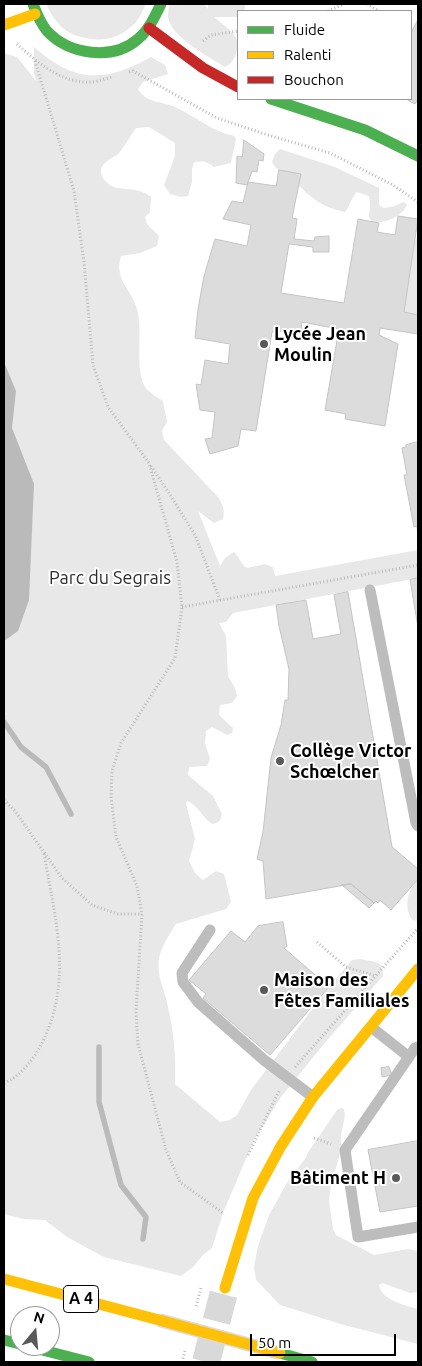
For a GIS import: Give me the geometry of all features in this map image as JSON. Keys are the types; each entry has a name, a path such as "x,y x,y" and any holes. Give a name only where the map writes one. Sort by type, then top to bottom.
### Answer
{"main road":[{"path":"4,25 34,9 48,33 66,46 88,53 111,52 132,44 149,28 161,4"},
{"path":"149,28 192,61 237,86"},
{"path":"274,100 352,125 418,156"},
{"path":"225,1288 253,1198 281,1146 313,1097 418,969"},
{"name":"A 4","path":"4,1279 312,1362"},
{"path":"60,1355 89,1362"}],"lane":[{"path":"370,590 418,826"},
{"path":"210,930 182,973 183,982 198,1002 241,1041 286,1078 313,1097"},
{"path":"371,1026 409,1057"},
{"path":"418,1047 415,1048 345,1150 358,1237 418,1227"}],"path":[{"path":"330,10 342,4"},
{"path":"204,40 211,35 237,31"},
{"path":"16,43 35,61 65,78 91,82 116,76"},
{"path":"35,61 74,191 84,262 93,365 108,407 169,492 195,535 220,600"},
{"path":"124,74 133,72 217,118 330,153 393,185 418,202"},
{"path":"148,464 176,562 182,607 175,658 121,743 112,771 111,797 116,837 137,886 142,914 136,1012 138,1044 163,1140 180,1182 223,1213"},
{"path":"182,607 418,565"},
{"path":"4,800 15,811 62,878 92,905 118,914 142,914"},
{"path":"4,1083 10,1080 34,1058 48,1031 60,984 60,946 44,853"},
{"path":"317,942 346,967 376,976"},
{"path":"312,1137 326,1142"}],"green space":[{"path":"46,4 146,4 137,21 126,31 108,39 94,39 81,37 66,30 56,20"},
{"path":"169,4 204,4 208,9 208,4 245,4 245,10 237,10 237,17 214,17 231,31 237,40 236,54 232,62 225,67 200,52 175,31 170,24 168,16"},
{"name":"Parc du Segrais","path":"34,47 63,67 77,73 90,75 104,75 119,71 151,57 165,65 168,74 143,82 138,89 141,94 175,107 210,127 234,136 236,139 231,163 214,167 205,162 194,162 192,182 188,196 181,197 170,194 164,185 175,156 175,143 149,127 136,128 118,154 108,160 101,170 103,178 109,185 139,191 151,197 150,212 145,217 147,224 159,236 157,246 140,253 121,256 119,270 123,282 136,306 138,315 140,365 143,383 149,391 163,401 167,422 162,431 164,440 218,497 222,505 223,519 214,523 198,511 220,566 225,558 234,552 247,568 265,564 273,567 275,576 418,550 418,578 233,613 226,622 219,623 226,636 228,676 237,696 232,703 220,705 219,715 233,728 232,733 227,735 212,727 206,731 205,743 210,759 207,766 189,767 188,775 213,796 222,814 221,818 218,822 212,824 194,805 187,801 186,804 195,839 189,861 195,873 203,880 216,871 224,874 231,902 226,909 176,924 160,953 158,965 172,1026 175,1084 220,1122 230,1120 237,1115 251,1090 329,987 352,960 360,959 376,962 382,966 383,976 281,1097 254,1140 223,1213 212,1248 181,1276 104,1257 67,1237 45,1220 23,1219 4,1214 4,53 17,57 37,82 34,74"},
{"path":"280,149 335,167 379,188 379,205 384,208 403,202 407,204 405,209 402,213 387,221 372,222 369,217 369,196 357,192 345,212 333,209 314,199 276,168 272,162 275,154"},
{"path":"418,236 418,315 404,312 415,241"},
{"path":"418,879 418,921 412,920 407,904 409,893"},
{"path":"344,1109 345,1116 341,1135 341,1150 331,1185 329,1201 333,1229 336,1235 374,1255 408,1249 418,1251 418,1292 410,1293 382,1283 379,1285 389,1299 418,1309 418,1344 344,1325 280,1305 256,1280 254,1267 258,1246 269,1215 288,1181 337,1110"}],"shaded area":[{"path":"4,362 16,391 12,428 34,484 29,600 18,631 4,641"}],"building":[{"path":"418,20 418,99 415,104 408,100 412,100 412,31"},
{"path":"244,140 264,154 263,161 259,160 257,172 252,171 247,185 236,183 237,156 242,157"},
{"path":"279,170 301,174 292,218 297,219 294,239 314,241 315,237 329,236 329,252 313,252 313,247 289,244 281,293 344,303 358,219 379,223 377,232 395,235 398,216 418,219 404,312 418,315 418,334 380,328 379,335 398,344 385,426 345,419 346,414 325,410 339,329 301,322 302,329 272,332 256,431 241,429 238,446 210,454 205,439 212,438 215,412 200,410 196,384 201,385 205,360 228,364 230,344 195,338 204,276 215,239 247,246 251,225 223,219 232,201 243,203 248,182 276,186"},
{"path":"418,442 418,536 417,526 414,527 404,475 407,475 402,448"},
{"path":"418,578 418,627 410,580"},
{"path":"348,592 392,847 418,869 418,879 391,910 380,900 378,903 376,901 374,903 351,884 266,899 263,861 257,859 263,832 271,758 281,725 285,700 288,700 289,669 276,605 306,600 313,639 341,634 334,595"},
{"path":"351,884 374,903 369,908 342,885"},
{"name":"Maison des Fêtes Familiales","path":"283,922 287,946 284,948 329,987 270,1055 203,998 206,994 189,980 231,931 245,942 258,926"},
{"path":"389,1067 392,1075 382,1077 381,1068"},
{"name":"Bâtiment H","path":"418,1141 418,1206 380,1212 368,1150"}],"waterway":[{"path":"4,722 21,747 46,767 71,814"},
{"path":"99,1047 99,1102 121,1185 146,1217 143,1239"}],"tunnel":[{"path":"206,1362 225,1288"}],"traffic: fast":[{"path":"33,4 42,25 56,39 79,50 91,52 104,52 128,46 138,39 149,27 161,4"},
{"path":"274,100 365,130 418,156"},
{"path":"4,1340 10,1342"},
{"path":"280,1353 312,1362"},
{"path":"60,1355 89,1362"}],"traffic: slow":[{"path":"4,25 35,14"},
{"path":"225,1288 253,1198 281,1146 313,1097 418,969"},
{"path":"4,1279 159,1320"},
{"path":"159,1320 280,1353"}],"traffic: jam":[{"path":"149,28 203,68 237,86"}],"place":[{"name":"Lycée Jean Moulin","path":"264,344"},
{"name":"Collège Victor Schœlcher","path":"280,761"},
{"name":"Maison des Fêtes Familiales","path":"264,990"},
{"name":"Bâtiment H","path":"396,1178"}]}
